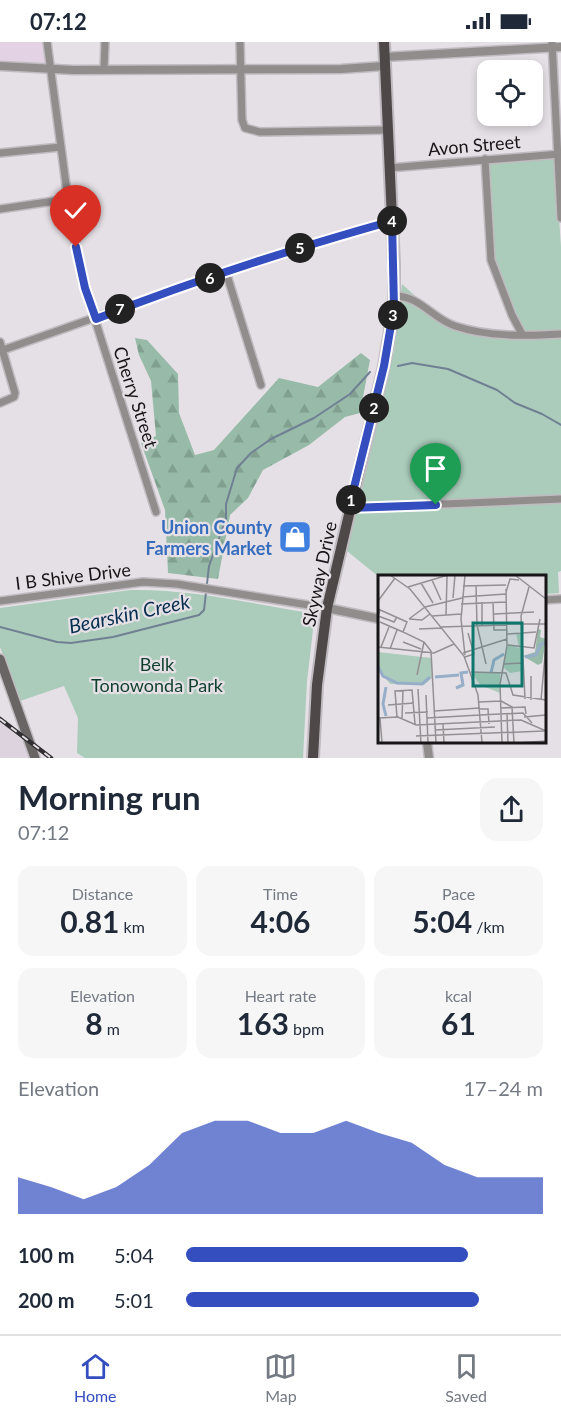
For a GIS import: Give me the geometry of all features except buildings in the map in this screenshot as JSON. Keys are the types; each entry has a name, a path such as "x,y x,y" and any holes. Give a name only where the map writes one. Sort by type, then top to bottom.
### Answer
{"main road":[{"name":"Skyway Drive","path":"313,758 317,685 327,608 387,354 395,296 384,42"},
{"path":"0,659 35,758"}],"street":[{"name":"Cherry Street","path":"47,42 68,200 85,288 156,512"},
{"path":"104,70 105,42"},
{"path":"240,42 242,120 245,128 260,132 388,130"},
{"path":"0,66 50,70 341,69 384,62 555,46 561,218"},
{"path":"0,153 61,147"},
{"name":"Avon Street","path":"389,168 559,154"},
{"path":"485,159 491,260 512,315 522,334"},
{"path":"0,209 68,200"},
{"path":"1,351 226,272 336,236 392,221"},
{"path":"226,272 261,385"},
{"path":"395,296 411,298 454,326 487,333 561,334"},
{"path":"0,342 15,395 0,403"},
{"path":"349,508 561,499"},
{"name":"I B Shive Drive","path":"0,601 129,583 160,583 327,608"},
{"path":"546,600 561,599"},
{"path":"327,608 378,619"},
{"path":"428,743 429,758"}],"shaded area":[{"path":"0,42 43,42 45,65 0,61"},
{"path":"0,721 25,743 31,758 0,758"}],"green space":[{"path":"555,156 561,247 561,571 558,572 559,593 546,594 546,575 378,576 347,551 394,350 402,284 446,324 524,335 513,314 493,259 488,160"},
{"path":"135,338 147,340 178,374 179,413 195,455 214,450 279,378 318,387 361,353 370,360 360,413 345,417 309,445 263,470 248,498 230,515 218,579 168,573 165,510 141,443 156,436 151,381 139,355"},
{"name":"Belk Tonowonda Park","path":"130,590 197,594 313,615 303,758 85,758 77,753 78,718 64,686 20,701 0,647 0,608"}],"waterway":[{"name":"Bearskin Creek","path":"398,366 412,363 448,369 497,390 515,403 561,425"},
{"name":"Bearskin Creek","path":"0,627 57,642 71,643 113,637 199,615 204,610 209,566 226,519 226,504 237,468 251,453 271,439 314,418 350,394 370,372"}],"railway":[{"path":"0,719 51,758"}],"place":[{"name":"Union County Farmers Market","path":"295,537"}],"route":[{"path":"76,247 85,288 96,319 146,299 226,272 336,236 392,221 394,307 390,338 349,508 436,505"}]}
